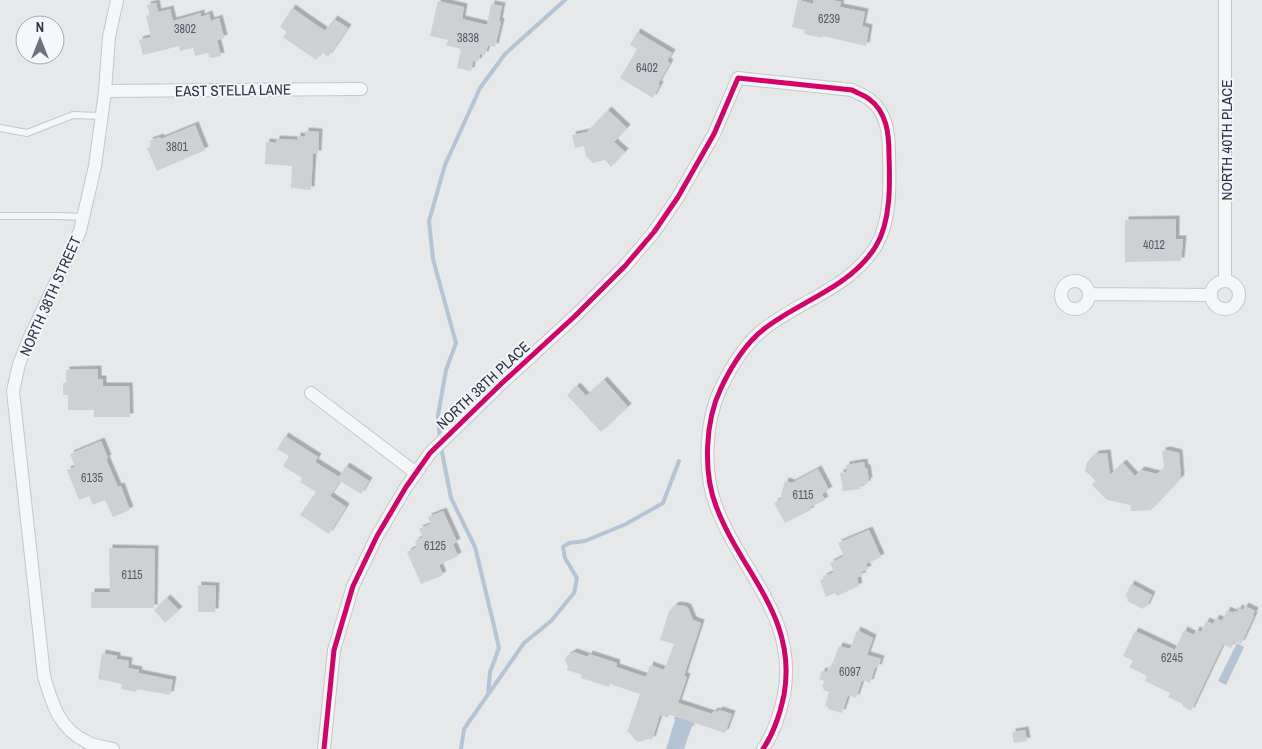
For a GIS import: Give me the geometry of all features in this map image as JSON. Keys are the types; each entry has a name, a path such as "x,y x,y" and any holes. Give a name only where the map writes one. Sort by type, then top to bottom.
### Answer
{"street":[{"name":"NORTH 38TH STREET","path":"113,749 87,742 71,732 55,712 44,676 13,391 29,338 80,231 95,166 105,92 109,38 117,0"},
{"name":"NORTH 40TH PLACE","path":"1225,0 1225,281"},
{"name":"NORTH 38TH PLACE","path":"324,749 334,650 353,586 382,528 430,453 501,384 576,316 654,232 678,197 714,134 738,78 852,90 869,98 880,110 888,130 889,189 885,223 876,246 844,280 763,329 741,352 720,389 710,423 707,462 715,504 771,607 782,636 787,660 782,706 772,733 763,749"},
{"name":"EAST STELLA LANE","path":"105,92 360,89"},
{"path":"1225,281 1234,284 1239,292 1238,301 1235,305 1226,309 1214,303 1211,294 1214,286 1225,281"},
{"path":"1090,294 1211,294"},
{"path":"311,393 416,473"}],"lane":[{"path":"0,128 27,133 73,115 102,116"},
{"path":"0,216 83,217"}],"water":[{"path":"1237,643 1244,647 1226,685 1218,681"},
{"path":"675,716 695,723 692,726 684,749 666,749 675,720"}],"building":[{"path":"798,0 813,4 814,0 832,0 841,2 840,7 865,12 862,26 869,28 866,46 823,36 823,38 804,34 805,30 792,27"},
{"path":"438,1 464,7 462,19 487,25 491,4 502,6 499,21 501,22 495,47 488,45 485,55 480,54 478,62 473,61 471,71 457,68 461,49 446,45 448,40 430,36"},
{"path":"156,3 158,12 170,9 173,21 201,13 201,17 209,14 211,21 219,18 224,38 217,40 221,56 210,58 208,53 195,56 193,48 180,51 179,46 143,55 139,40 151,37 146,16 150,15 147,5"},
{"path":"292,8 325,31 334,19 348,28 328,57 322,52 316,60 283,37 287,32 280,27"},
{"path":"637,32 672,53 667,61 670,63 658,84 660,85 653,98 620,78 637,49 630,45"},
{"path":"608,110 627,128 614,142 625,152 611,167 605,160 593,163 586,156 584,146 575,148 572,135 587,132"},
{"path":"195,125 205,150 157,171 147,148 152,146 149,141 160,137 161,139"},
{"path":"305,131 319,132 318,154 313,154 311,190 291,188 292,166 265,164 266,142 276,143 276,139 297,140 297,136 305,137"},
{"path":"1176,219 1176,239 1183,239 1181,261 1125,262 1125,220"},
{"path":"98,369 98,379 103,379 103,386 129,386 130,417 94,417 94,410 68,410 68,395 63,395 63,383 66,383 66,370"},
{"path":"604,380 628,407 601,432 567,395 577,386 586,396"},
{"path":"285,436 318,457 315,462 339,477 346,466 369,481 361,494 340,481 330,496 346,507 329,534 300,515 316,492 300,482 302,478 283,466 289,456 277,449"},
{"path":"101,441 108,458 106,459 118,487 121,486 130,510 113,517 105,500 93,505 89,496 79,500 67,470 75,467 70,454"},
{"path":"1167,450 1179,453 1181,478 1151,510 1131,511 1130,505 1107,500 1092,485 1096,481 1085,471 1087,462 1096,454 1107,453 1110,475 1123,463 1135,476 1141,470 1157,474 1164,468 1162,451"},
{"path":"864,462 869,481 867,481 867,484 860,485 861,489 843,491 840,473 846,472 846,465"},
{"path":"818,469 829,490 822,494 825,500 810,507 811,510 785,523 774,503 783,498 781,495 785,481 792,483"},
{"path":"443,511 457,542 453,544 458,556 439,565 443,575 421,584 407,552 417,547 415,541 423,537 419,529 431,524 428,517"},
{"path":"869,530 881,557 866,564 868,569 861,572 863,575 857,578 859,586 837,596 835,593 826,597 820,580 834,572 830,563 844,556 838,543"},
{"path":"109,548 155,549 154,608 91,608 91,592 110,592"},
{"path":"1131,584 1152,595 1146,608 1144,607 1143,609 1127,601 1128,598 1125,596"},
{"path":"198,585 216,586 215,612 198,612"},
{"path":"167,598 179,610 165,623 154,610"},
{"path":"676,605 688,608 693,620 701,623 684,676 687,677 678,703 712,714 714,711 718,712 719,710 732,714 725,733 674,716 669,715 668,718 660,715 652,740 639,742 627,732 640,694 610,684 609,687 581,678 582,675 567,670 568,667 565,660 567,656 574,652 588,657 589,654 617,663 616,667 646,677 650,665 664,670 674,644 660,640 669,611"},
{"path":"1245,606 1255,611 1241,644 1235,641 1231,648 1223,644 1191,711 1182,706 1183,704 1168,697 1170,693 1145,681 1147,676 1129,667 1133,661 1123,656 1135,631 1175,650 1184,630 1194,635 1196,630 1201,632 1206,621 1213,624 1216,618 1222,621 1227,610 1233,613 1234,611 1237,612 1238,608 1243,610"},
{"path":"857,630 873,638 867,655 881,659 878,668 875,667 870,683 862,680 856,698 848,695 842,713 828,709 825,706 829,692 823,690 824,681 819,679 822,671 827,672 829,666 831,667 839,646 850,649"},
{"path":"102,653 129,661 128,668 139,670 138,673 173,680 170,695 137,689 136,692 121,689 122,684 98,679"},
{"path":"1025,730 1027,741 1014,743 1012,732"}],"waterway":[{"path":"440,440 438,415 446,370 456,343 433,259 429,221 445,165 480,88 505,54 565,0"},
{"path":"441,447 451,498 475,547 499,648 490,672 488,695"},
{"path":"461,749 464,729 524,643 551,621 574,593 577,578 565,558 563,547 569,543 585,541 626,524 663,503 679,461"}],"cycle path":[{"path":"324,749 334,650 353,586 377,536 406,487 430,453 575,316 625,266 654,232 678,197 714,134 738,78 852,90 865,96 880,110 886,124 889,147 887,214 876,246 853,273 778,319 751,341 725,380 712,416 709,431 708,462 709,478 716,506 739,553 765,596 783,642 786,667 784,695 776,723 763,749"}]}
